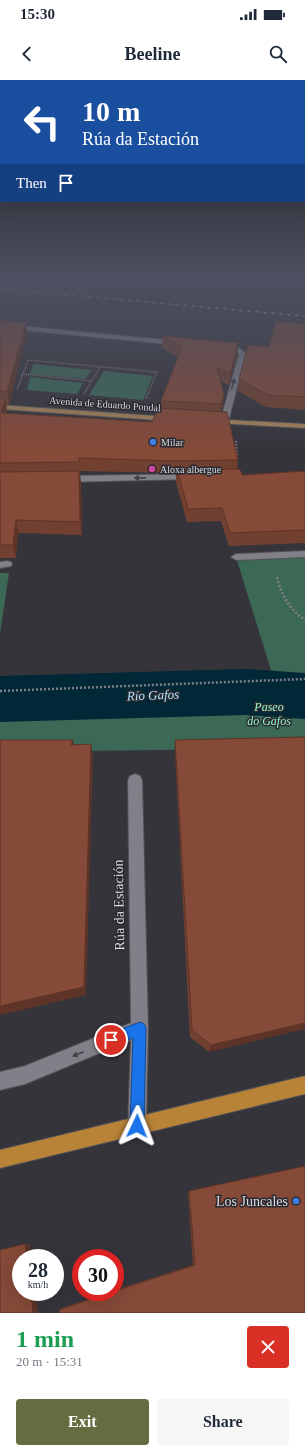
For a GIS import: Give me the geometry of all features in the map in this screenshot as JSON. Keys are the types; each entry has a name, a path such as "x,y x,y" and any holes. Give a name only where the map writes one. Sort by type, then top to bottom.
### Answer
{"highway":[{"path":"0,1159 305,1085"}],"main road":[{"name":"Avenida de Eduardo Pondal","path":"0,407 178,419"},
{"path":"209,421 305,426"}],"street":[{"path":"124,338 182,343"},
{"path":"213,346 237,349 243,353 227,406 224,422"},
{"path":"53,479 201,477"},
{"path":"236,557 305,554"},
{"name":"Rúa da Estación","path":"135,780 140,1028 137,1126"},
{"path":"0,1081 25,1075 140,1028"}],"path":[{"path":"15,395 28,360 156,372 143,404"},
{"path":"80,399 100,367"},
{"path":"22,374 91,381"},
{"path":"236,437 238,461"},
{"path":"272,555 282,593 292,611 305,620"},
{"path":"0,691 305,679"}],"green space":[{"path":"33,364 92,370 85,379 30,374"},
{"path":"104,371 153,376 143,400 89,395"},
{"path":"30,377 83,383 77,394 27,390"},
{"name":"Paseo do Gafos","path":"236,557 305,558 305,748 0,752 0,690 274,680"},
{"path":"0,573 9,573 0,634"}],"building":[{"path":"0,338 22,338 7,392 0,391"},
{"path":"165,338 238,343 230,374 217,367 224,395 221,404 161,401 182,347"},
{"path":"272,338 305,338 305,397 268,395 239,379 248,345 269,347"},
{"path":"0,398 5,399 1,413 152,422 158,408 227,412 238,460 174,461 79,458 79,462 0,463"},
{"path":"177,469 240,469 242,475 305,471 305,530 230,533 222,508 188,509"},
{"path":"79,471 80,522 16,520 13,545 0,545 0,472"},
{"path":"305,737 305,1023 211,1045 192,1030 175,740"},
{"path":"0,740 73,740 71,745 91,744 84,987 0,1006"},
{"path":"305,1166 305,1313 60,1313 59,1310 86,1301 124,1301 124,1288 195,1265 189,1191"},
{"path":"25,1244 26,1249 12,1249 12,1301 32,1301 33,1313 0,1313 0,1250"}],"waterway":[{"name":"Río Gafos","path":"0,699 245,692 305,696"}],"place":[{"name":"Milar","path":"153,442"},
{"name":"Aloxa albergue","path":"152,469"},
{"name":"Los Juncales","path":"296,1201"}],"route":[{"path":"111,1040 140,1028 137,1126"}]}
